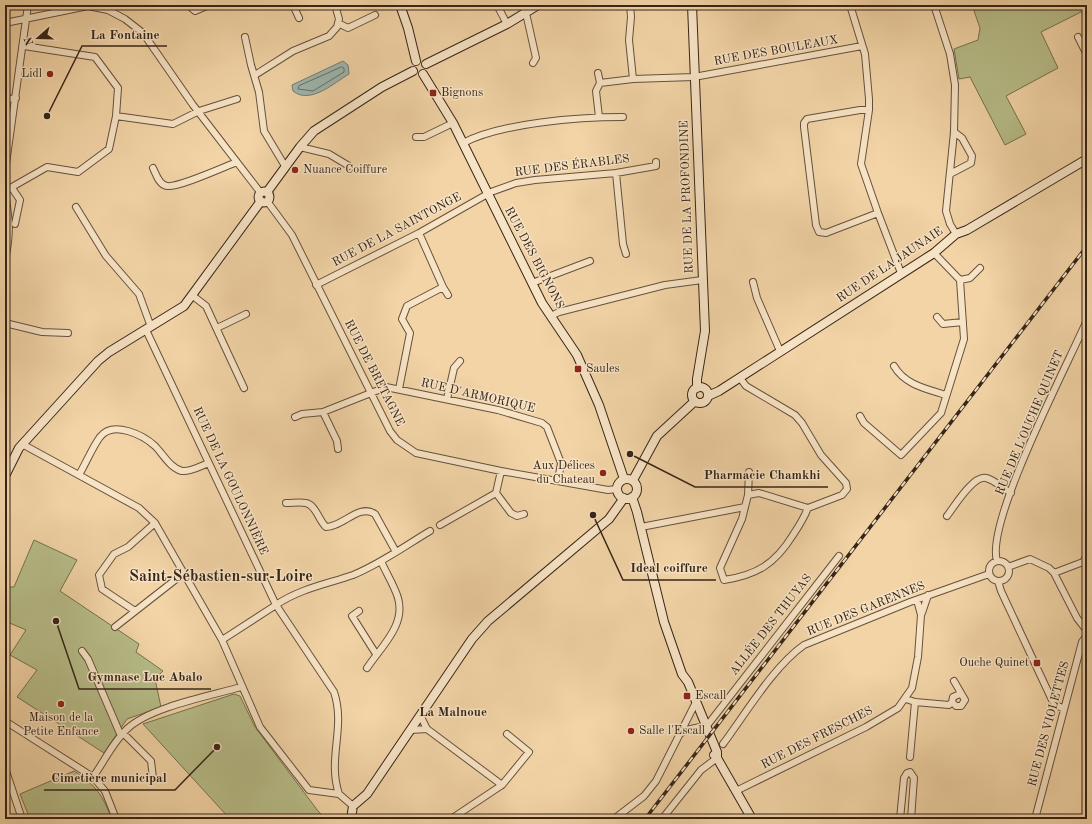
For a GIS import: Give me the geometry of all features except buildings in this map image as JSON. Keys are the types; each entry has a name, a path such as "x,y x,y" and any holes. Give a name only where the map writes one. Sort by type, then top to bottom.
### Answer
{"street":[{"path":"5,171 24,46 28,5"},
{"path":"188,5 195,11 209,5"},
{"path":"293,5 299,18"},
{"path":"254,75 293,51 329,36 337,27 339,19 335,5"},
{"path":"400,5 408,28 416,61 413,65 413,71"},
{"path":"497,5 506,24"},
{"path":"426,64 506,24 538,5"},
{"path":"630,5 631,16 629,40 633,79"},
{"name":"RUE DE LA PROFONDINE","path":"692,5 705,330 697,379 698,388"},
{"path":"730,5 741,5"},
{"path":"850,5 864,54 869,110 861,164 901,273"},
{"path":"934,5 950,54 956,97 946,211 950,224 956,234"},
{"name":"RUE DE BRETAGNE","path":"5,23 88,6 98,7 117,14 143,33 199,111 292,235 390,431 405,447 416,453 501,472 608,490 618,488"},
{"path":"526,13 536,58 533,63"},
{"path":"338,23 348,28 375,15"},
{"path":"245,37 259,92 264,131 286,166"},
{"path":"1078,38 1087,56"},
{"path":"5,260 10,237 5,191 47,167 78,172 109,150 116,116 118,88 96,57 24,46"},
{"name":"RUE DES BOULEAUX","path":"600,83 633,79 694,77 862,46"},
{"path":"416,61 421,61 426,64"},
{"path":"413,71 418,75 423,74 426,69 426,64"},
{"path":"5,476 22,444 98,361 109,352 184,306 193,296 300,147 319,127 396,79 413,71"},
{"name":"RUE DES BIGNONS","path":"423,74 453,123 532,283 551,316 577,355 599,405 628,480"},
{"path":"598,74 600,83 596,91 599,117"},
{"path":"5,98 16,98"},
{"path":"116,116 173,124 199,111 237,99"},
{"path":"869,110 860,110 807,119 804,123 804,128 816,225 819,232 826,233 878,213"},
{"path":"463,143 488,132 599,117 623,117"},
{"path":"416,137 424,137 453,123"},
{"path":"950,174 971,163 972,156 962,138 954,132"},
{"path":"300,147 329,154 348,166"},
{"name":"RUE DE LA JAUNAIE","path":"708,396 740,378 934,253 956,234 971,228 1087,159"},
{"path":"153,168 160,182 167,186 178,186 237,162"},
{"name":"RUE DES ÉRABLES","path":"488,193 516,183 616,173 656,166 656,162"},
{"path":"616,173 623,244 626,254"},
{"path":"12,188 20,200 15,224"},
{"name":"RUE DE LA SAINTONGE","path":"316,285 419,233 488,193"},
{"name":"RUE DE LA GOULONNIÈRE","path":"76,207 106,256 139,294 148,328 208,463 276,605 334,692 339,706 339,728 334,758 338,794"},
{"path":"419,233 448,295"},
{"path":"860,416 864,423 901,455 940,413 964,339 960,280 934,253"},
{"path":"532,283 590,261"},
{"path":"960,280 970,278 980,268"},
{"path":"551,316 559,312 658,286 702,280"},
{"path":"753,282 757,298 780,352"},
{"path":"399,389 410,332 402,319 407,306 443,287"},
{"path":"193,296 206,306 244,388"},
{"path":"217,328 246,314"},
{"path":"937,317 942,324 963,322"},
{"name":"RUE DE L'OUCHE QUINET","path":"997,561 995,552 996,540 1011,493 1031,442 1087,320"},
{"path":"5,323 42,332 68,333"},
{"path":"448,399 454,368 460,361"},
{"path":"894,366 900,376 914,384 946,395"},
{"path":"740,378 746,386 796,415 821,455 846,483 847,489 842,495 808,508 759,493 748,495"},
{"name":"RUE D'ARMORIQUE","path":"295,417 302,414 323,412 386,387 498,410 542,423 547,427 561,463 558,481"},
{"path":"698,388 705,389 708,396 704,402 700,403 695,401 693,394 698,388"},
{"path":"695,401 657,436 628,480 619,484 618,493 628,498 641,527 664,622 694,705 717,752 717,758"},
{"path":"323,412 337,441 338,449"},
{"path":"79,475 101,436 108,430 119,429 138,435 154,445 173,466 182,471 191,471 208,463"},
{"path":"22,444 139,508 155,524 222,640 241,687 260,727 306,788 316,793 338,794 353,806"},
{"path":"440,525 496,493 501,472"},
{"path":"748,472 748,495 742,519 720,568 724,580 744,576 771,563 786,546 804,518 808,508"},
{"path":"947,516 972,484 980,478 989,479 1011,493"},
{"path":"351,819 353,806 366,794 468,645 488,621 598,530 637,489 628,480"},
{"path":"496,493 511,514 517,516 524,514"},
{"path":"286,503 306,503 313,507 321,523 326,527 334,527 364,510 370,510 375,514 396,552"},
{"path":"641,527 745,507"},
{"path":"135,611 102,589 99,575 114,554 128,547 155,524"},
{"path":"222,640 276,605 322,584 353,574 381,561 430,531"},
{"path":"1054,573 1083,562 1087,555"},
{"name":"ALLÉE DES THUYAS","path":"704,728 839,556"},
{"path":"1008,567 1030,559 1049,568 1054,573 1077,618 1087,631"},
{"path":"367,668 396,627 399,615 398,598 381,561"},
{"path":"998,581 1007,577 1008,567 1003,561 997,561 990,567 989,574 994,580 998,581 1001,591 1052,700 1056,705 1064,709"},
{"path":"115,627 184,573"},
{"name":"RUE DES GARENNES","path":"723,744 778,669 794,652 814,640 989,574"},
{"name":"RUE DES FRESCHES","path":"736,791 866,727 898,708 906,699 912,688 918,657 921,615 928,596"},
{"name":"RUE DES FRESCHES","path":"917,600 921,615"},
{"path":"359,611 352,616 376,654"},
{"name":"RUE DES VIOLETTES","path":"1035,819 1082,642 1087,635"},
{"path":"82,651 88,659 122,734 151,761 153,778"},
{"path":"952,702 956,706 963,704 964,698 960,694 954,681"},
{"path":"94,777 122,734 139,720 158,711 241,687"},
{"path":"906,699 915,702 949,705 955,694 960,694"},
{"path":"910,757 915,702"},
{"path":"614,819 634,804 654,784 694,705"},
{"path":"420,715 427,729 502,785"},
{"path":"5,721 94,777 105,791 116,819"},
{"path":"679,735 686,730 704,728"},
{"path":"704,728 706,740 713,755 717,758 752,819"},
{"path":"411,730 427,729"},
{"path":"451,819 502,785 529,752 507,734"},
{"path":"662,819 701,770 717,758"},
{"path":"5,768 22,819"},
{"path":"900,819 904,778 907,773 910,772 914,778 911,819"}],"green space":[{"path":"972,5 1087,6 1087,9 1041,32 1058,68 1006,96 1026,134 1005,145 970,77 959,79 954,49 978,40 980,28"},
{"path":"34,540 77,560 60,591 139,644 136,652 163,671 155,679 161,707 127,719 104,753 17,697 37,670 10,655 26,630 5,621 5,587 14,587"},
{"path":"234,694 240,696 255,727 318,811 326,819 230,819 143,724"},
{"path":"74,771 88,781 102,797 112,819 30,819 20,794"}],"water":[{"path":"343,61 348,65 349,74 329,87 307,96 300,95 293,91 292,85"}],"railway":[{"path":"645,819 1087,246"}],"place":[{"name":"Lidl","path":"50,74"},
{"name":"Bignons","path":"433,93"},
{"name":"La Fontaine","path":"47,116"},
{"name":"Nuance Coiffure","path":"295,170"},
{"name":"Saules","path":"578,369"},
{"name":"Pharmacie Chamkhi","path":"630,454"},
{"name":"Aux Délices du Chateau","path":"603,473"},
{"name":"Ideal coiffure","path":"593,515"},
{"name":"Gymnase Luc Abalo","path":"56,621"},
{"name":"Ouche Quinet","path":"1037,663"},
{"name":"Escall","path":"687,696"},
{"name":"Maison de la Petite Enfance","path":"61,704"},
{"name":"Salle l'Escall","path":"631,731"},
{"name":"Cimetière municipal","path":"217,747"}],"district":[{"name":"Saint-Sébastien-sur-Loire","path":"221,577"},
{"name":"La Malnoue","path":"453,712"}]}
